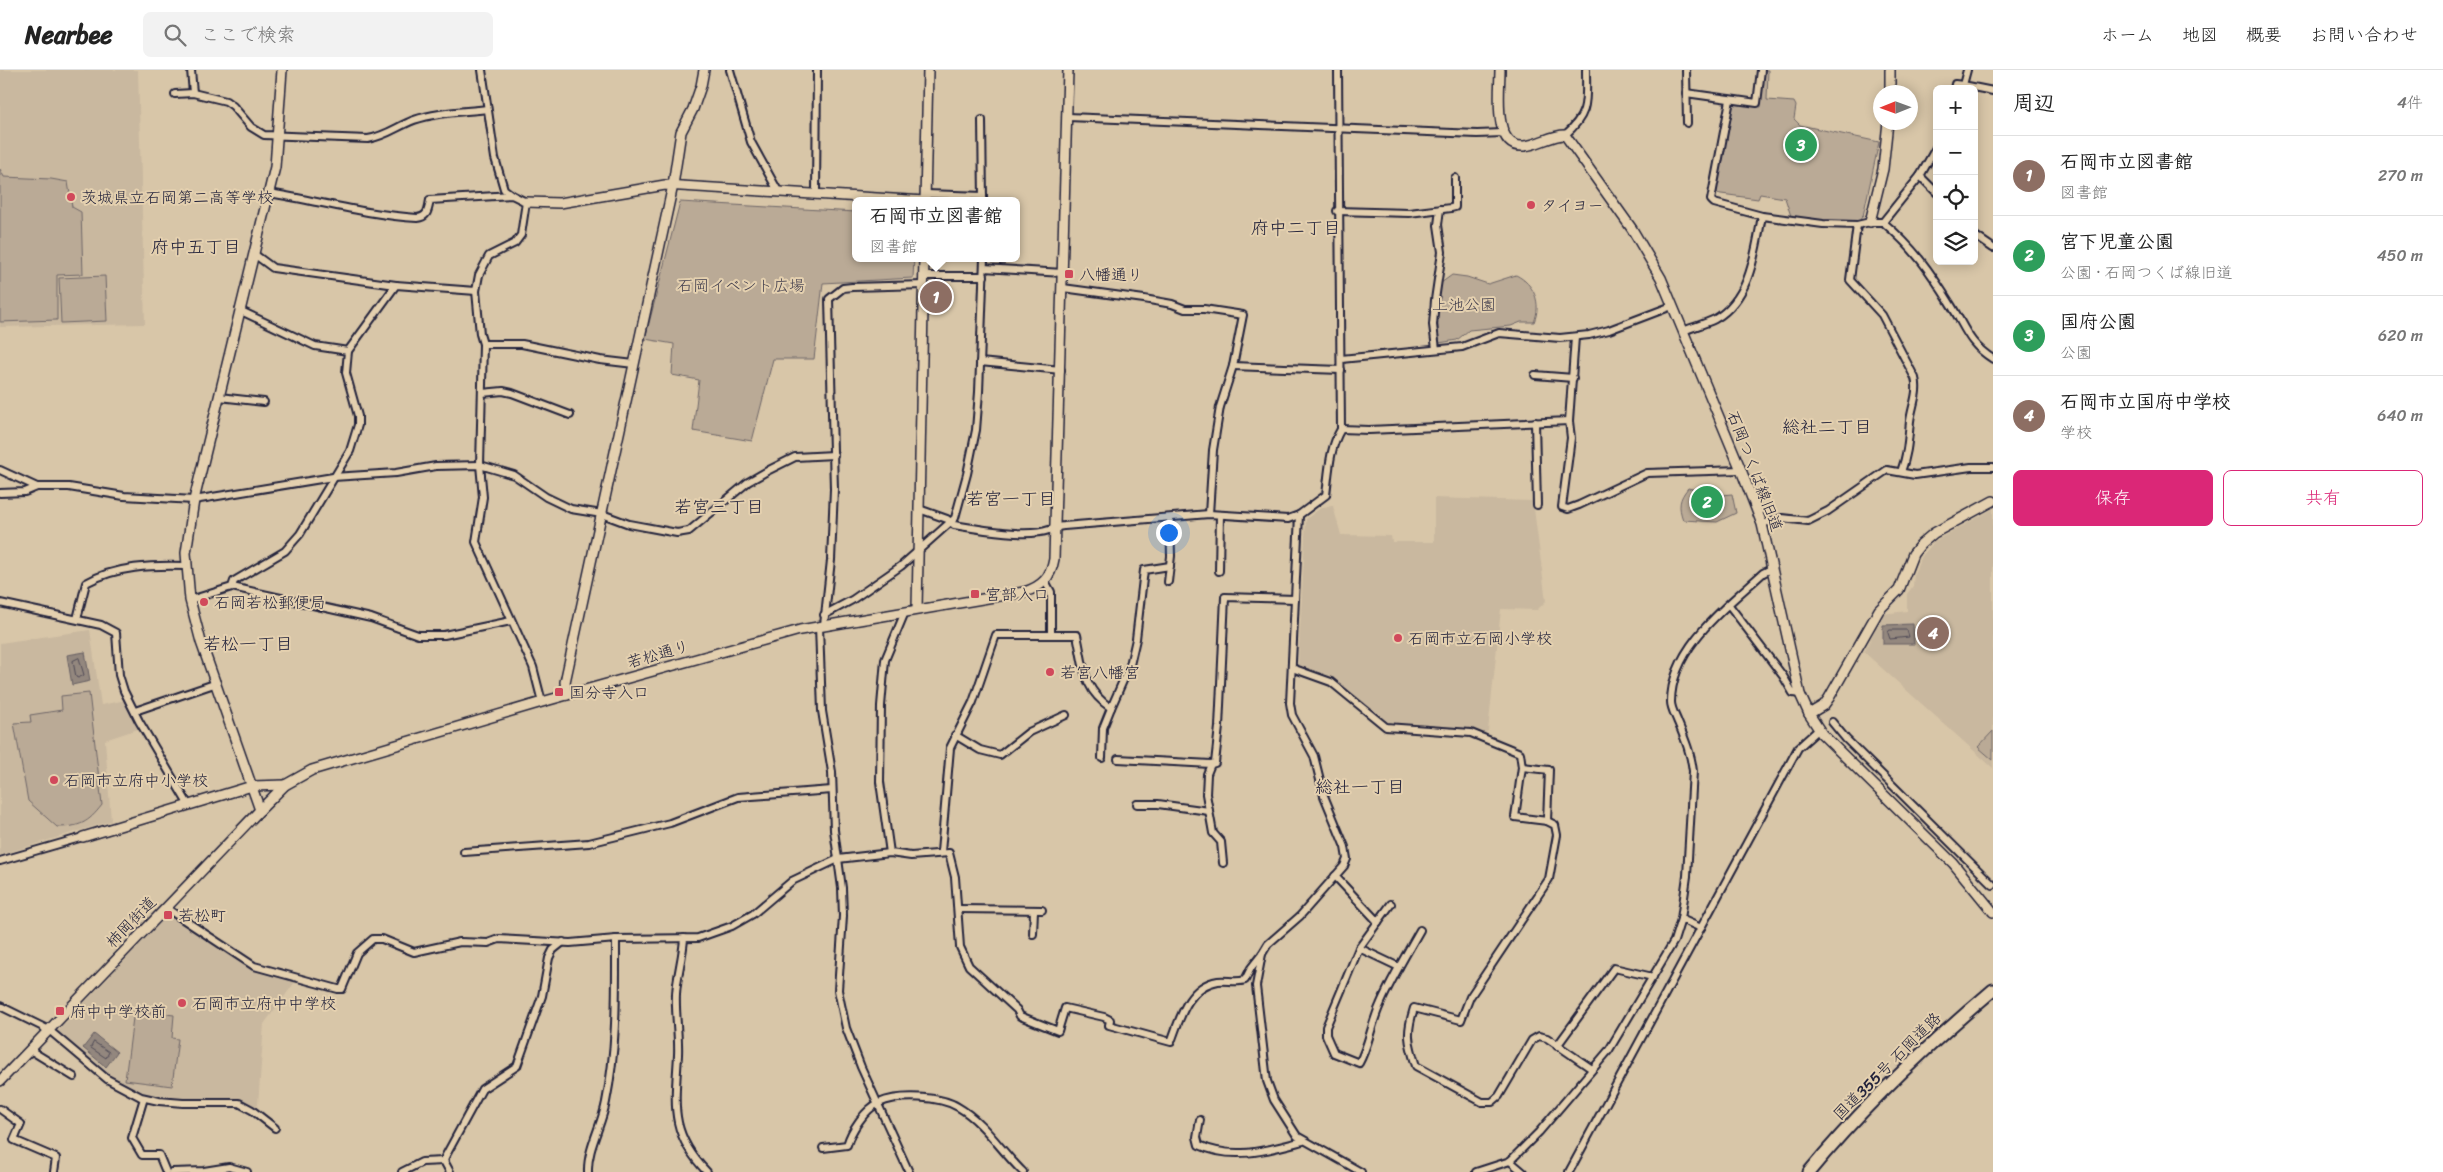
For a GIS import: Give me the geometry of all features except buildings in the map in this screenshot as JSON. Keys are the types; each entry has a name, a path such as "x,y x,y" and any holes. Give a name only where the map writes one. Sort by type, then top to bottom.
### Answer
{"highway":[{"name":"国道355号 石岡道路","path":"1809,1172 1881,1091 1950,1025 1993,990"}],"street":[{"path":"192,70 193,93"},
{"path":"260,810 198,633 190,600 186,566 188,536 194,500 275,167 282,70"},
{"path":"482,70 487,109 504,189 526,202 560,203 643,187 673,185 881,197"},
{"path":"567,695 565,682 673,185 681,132 693,109 704,70"},
{"path":"730,70 751,142 778,191"},
{"path":"816,194 817,70"},
{"path":"925,197 928,70"},
{"path":"1051,634 1051,592 1045,580 1053,567 1055,526 1061,370 1068,70"},
{"path":"919,509 947,519 954,525 1013,533 1050,530 1055,526 1209,514 1288,519 1299,515 1326,495 1331,452 1340,429 1341,359 1337,211 1338,70"},
{"path":"1500,70 1501,125 1503,134 1513,144 1521,147 1565,135 1574,127 1585,110 1586,70"},
{"path":"1686,70 1687,123"},
{"path":"1686,93 1759,103 1761,70"},
{"path":"1890,70 1890,85"},
{"path":"1955,85 1963,85 1967,70"},
{"path":"1978,88 1993,91"},
{"path":"175,94 193,93 226,101 257,132 278,136 368,139 380,137 414,120 427,116 487,109"},
{"path":"1730,100 1711,200 1762,216 1823,224 1856,225 1883,222 1908,243 1918,256 1972,343 1993,359"},
{"path":"1068,117 1503,134"},
{"path":"982,120 983,197"},
{"path":"1870,222 1883,168 1887,130"},
{"name":"石岡つくば線旧道","path":"1565,135 1647,252 1661,278 1762,524 1800,694 1809,714 1818,730 1953,864 1993,912"},
{"path":"1883,222 1920,176 1933,153"},
{"path":"1920,176 1933,189"},
{"path":"1337,211 1409,213 1455,206 1455,178"},
{"path":"269,193 328,202 378,216 417,218 423,217 427,213 430,200 512,195"},
{"path":"526,202 521,235 515,243 489,256 479,274 476,291 480,334 483,344 480,465 483,497 476,542 533,667 542,702"},
{"path":"1436,349 1433,325 1434,300 1442,252 1438,226 1440,209"},
{"path":"1683,332 1715,318 1730,307 1740,294 1750,272 1762,216"},
{"path":"1856,225 1850,280 1882,315 1915,378 1917,386 1910,420 1909,447 1902,472"},
{"path":"1978,238 1993,248"},
{"path":"254,254 273,268 396,285 476,291"},
{"path":"917,610 924,262"},
{"path":"824,615 872,587 918,551 954,518 967,474 976,430 984,262"},
{"path":"909,1172 846,1028 838,990 843,916 842,888 832,790 832,772 822,711 821,626 831,560 834,455 828,299 842,288 984,272 1063,273"},
{"path":"232,587 234,581 285,551 300,534 350,451 358,424 358,416 346,373 348,351 396,285"},
{"path":"1063,288 1144,299 1172,304 1185,309 1204,309 1243,315 1233,366 1220,407 1213,450 1209,514"},
{"path":"1341,359 1462,347 1500,334 1560,338 1575,337 1608,330 1672,306"},
{"path":"239,310 315,346 348,351"},
{"path":"1575,337 1569,421 1571,438 1562,507 1568,509 1579,505 1655,472 1741,470"},
{"path":"483,344 522,344 600,360 634,364"},
{"path":"980,362 1061,370"},
{"path":"1233,366 1341,370"},
{"path":"1535,375 1573,378"},
{"path":"482,393 503,391 512,393 570,415"},
{"path":"218,397 264,402"},
{"path":"1340,429 1369,430 1569,421"},
{"path":"1536,422 1537,505"},
{"path":"0,493 26,492 37,487 69,487 124,496 194,500 333,477 396,473 436,466 480,465 514,475 546,497 571,509 602,514 629,524 677,533 689,531 748,482 769,470 795,458 834,455"},
{"path":"1762,524 1782,518 1808,521 1828,511 1887,470 1915,475 1970,467 1993,467"},
{"path":"0,470 37,487"},
{"path":"1809,714 1824,705 1829,698 1879,610 1899,590 1913,554 1921,544 1934,534 1993,501"},
{"path":"1219,571 1220,515"},
{"path":"166,908 254,966 333,989 342,989 357,953 373,939 382,938 414,952 460,942 488,943 498,939 564,942 698,938 732,926 753,914 792,881 838,859 890,853 911,856 941,852 948,853 952,863 958,909 960,947 974,973 1017,1010 1020,1016 1058,1031 1065,1008 1104,1017 1110,1020 1109,1025 1171,1042 1183,1008 1189,999 1208,984 1245,980 1250,968 1268,944 1300,916 1335,876 1347,859 1345,847 1324,796 1314,756 1292,715 1290,673 1292,668 1299,515"},
{"path":"1168,582 1170,518"},
{"path":"77,619 86,583 97,577 126,569 186,566"},
{"path":"1102,758 1103,728 1130,665 1136,639 1144,570 1170,566"},
{"path":"1476,1172 1510,1161 1539,1132 1592,1069 1623,1028 1674,941 1681,919 1686,876 1693,771 1691,757 1670,704 1676,676 1691,644 1702,630 1763,572 1773,568"},
{"name":"若松通り","path":"285,785 325,765 542,702 821,626 1024,592 1039,587 1045,580"},
{"path":"190,600 232,587 371,618 418,635 444,636 511,621"},
{"path":"1118,759 1215,763 1219,727 1225,597 1295,598"},
{"path":"0,603 101,625 116,633 119,675 134,711 188,804"},
{"path":"1729,605 1783,676 1793,694 1800,694"},
{"path":"890,853 880,782 881,706 885,660 905,612"},
{"path":"941,852 950,748 973,702 996,636 1077,635 1088,682 1097,699 1111,708"},
{"path":"1292,668 1331,682 1386,727 1472,734 1520,753 1522,767 1515,817 1547,821 1555,825 1557,835 1549,879 1474,990 1461,1020 1414,1008 1407,1039 1416,1066 1482,1102 1492,1102 1500,1096 1532,1040 1539,1036 1547,1038 1592,1069"},
{"path":"134,711 217,683"},
{"path":"955,735 980,750 1000,755 1029,732 1066,716"},
{"path":"1832,722 1846,739 1993,885"},
{"path":"1569,1172 1798,748 1818,730"},
{"path":"1210,764 1206,787 1209,811 1213,833 1221,842 1223,864"},
{"path":"1522,767 1549,770 1547,821"},
{"path":"0,861 252,786 285,785"},
{"name":"柿岡街道","path":"0,1082 285,785"},
{"path":"464,852 589,843 670,824 738,797 832,790"},
{"path":"1137,804 1158,804 1209,811"},
{"path":"1335,876 1378,922"},
{"path":"1391,904 1359,948 1326,1026 1326,1035 1334,1054 1359,1063 1367,1048 1367,1038 1380,1006 1420,930"},
{"path":"958,909 1042,910"},
{"path":"1033,934 1034,910"},
{"path":"1681,919 1700,928"},
{"path":"684,938 676,996 678,1054 675,1114 686,1146 695,1160 707,1172"},
{"path":"588,1172 588,1166 606,1104 613,1062 616,1022 616,939"},
{"path":"444,1161 482,1089 516,1066 542,996 549,958 554,950 564,942"},
{"path":"1359,948 1399,967"},
{"path":"1262,954 1256,986 1267,1081 1274,1100 1297,1136 1303,1141 1361,1172"},
{"path":"1557,1046 1614,968 1652,977"},
{"path":"0,1006 49,1030 107,1079 144,1098 184,1103 239,1103 252,1110 274,1128"},
{"path":"30,1050 74,1076"},
{"path":"144,1098 132,1138 136,1140 142,1155 159,1155 166,1172"},
{"path":"823,1148 847,1145 851,1131 878,1103 905,1098 926,1098 946,1101 958,1106 979,1123 1023,1172"},
{"path":"0,1109 21,1124 14,1140 56,1158 54,1172"},
{"path":"1200,1120 1197,1137 1200,1145 1213,1151 1237,1154 1269,1150 1303,1141"},
{"path":"402,1172 422,1162 444,1161"},
{"path":"444,1161 450,1172"},
{"path":"1510,1161 1523,1172"},
{"path":"172,1172 204,1171 229,1167 247,1172"}],"shaded area":[{"name":"茨城県立石岡第二高等学校","path":"0,70 138,70 145,324 0,327"},
{"name":"石岡市立石岡小学校","path":"1434,498 1533,501 1546,601 1537,610 1501,609 1488,731 1485,733 1470,729 1387,722 1333,677 1298,665 1306,519 1322,507 1333,506 1341,535 1391,536 1392,542 1434,542"},
{"path":"1993,509 1993,768 1864,652 1883,614 1907,611 1907,594 1913,586 1914,573 1922,556 1935,541"},
{"name":"石岡市立府中小学校","path":"90,630 101,705 126,700 141,728 105,740 111,821 0,855 0,643"},
{"name":"石岡市立府中中学校","path":"169,913 249,966 295,982 264,1024 258,1105 255,1108 239,1099 186,1099 146,1094 126,1085 105,1071 58,1034 58,1031"}],"green space":[{"path":"1763,70 1768,70 1767,100 1794,102 1796,106 1794,119 1800,125 1879,142 1863,216 1858,222 1835,222 1791,216 1785,198 1760,194 1758,199 1714,193 1731,105 1734,102 1761,107"},
{"path":"0,169 4,177 51,179 68,182 72,207 81,212 83,274 57,275 57,320 0,322"},
{"name":"石岡イベント広場","path":"680,202 852,212 852,262 914,262 913,278 823,283 814,359 773,359 752,441 693,431 699,380 672,375 674,344 645,339"},
{"name":"上池公園","path":"1452,275 1467,277 1488,284 1516,275 1528,283 1535,295 1537,308 1534,322 1521,322 1511,326 1469,330 1457,340 1439,343 1437,309 1441,283"},
{"path":"105,276 107,321 61,323 59,278"},
{"path":"1688,488 1721,495 1732,494 1736,513 1717,522 1683,520 1680,503"},
{"path":"89,693 102,805 83,823 57,827 28,801 14,723 31,722 30,715 62,710 61,696"},
{"path":"1993,731 1993,760 1978,747"},
{"path":"134,1010 174,1015 172,1038 178,1039 172,1086 125,1080"}],"water":[{"path":"1913,624 1914,644 1883,644 1883,625"},
{"path":"85,652 90,681 72,685 67,655"},
{"path":"94,1034 117,1052 106,1067 83,1048"}],"place":[{"name":"国府公園","path":"1801,145"},
{"name":"茨城県立石岡第二高等学校","path":"71,197"},
{"name":"タイヨー","path":"1531,205"},
{"name":"八幡通り","path":"1069,274"},
{"name":"石岡市立図書館","path":"936,297"},
{"name":"宮下児童公園","path":"1707,502"},
{"name":"宮部入口","path":"975,594"},
{"name":"石岡若松郵便局","path":"204,602"},
{"name":"石岡市立国府中学校","path":"1933,633"},
{"name":"石岡市立石岡小学校","path":"1398,638"},
{"name":"若宮八幡宮","path":"1050,672"},
{"name":"国分寺入口","path":"559,692"},
{"name":"石岡市立府中小学校","path":"54,780"},
{"name":"若松町","path":"168,915"},
{"name":"石岡市立府中中学校","path":"182,1003"},
{"name":"府中中学校前","path":"60,1011"}],"district":[{"name":"府中二丁目","path":"1296,228"},
{"name":"府中五丁目","path":"196,247"},
{"name":"総社二丁目","path":"1827,427"},
{"name":"若宮一丁目","path":"1011,499"},
{"name":"若宮三丁目","path":"719,507"},
{"name":"若松一丁目","path":"248,644"},
{"name":"総社一丁目","path":"1360,787"}]}
